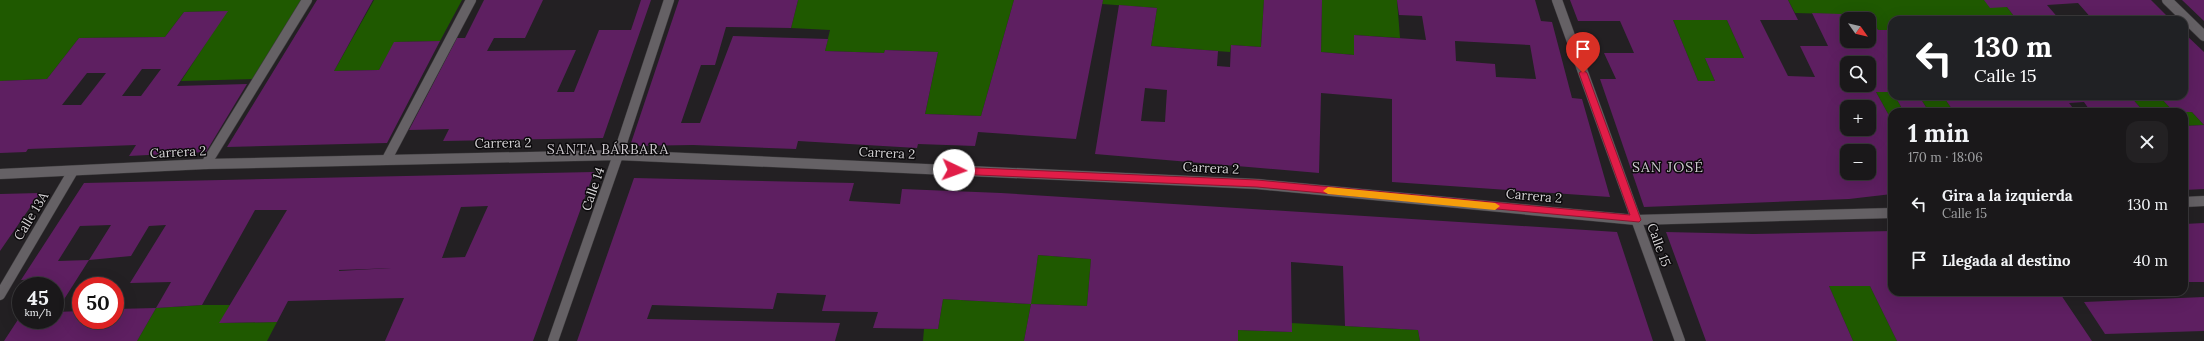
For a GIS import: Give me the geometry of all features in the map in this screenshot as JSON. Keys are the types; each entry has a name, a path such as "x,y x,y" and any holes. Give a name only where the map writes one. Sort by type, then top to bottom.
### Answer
{"main road":[{"path":"206,164 307,0"},
{"path":"387,160 471,0"},
{"name":"Calle 14","path":"553,341 618,156 669,0"},
{"name":"Calle 15","path":"1556,0 1680,341"},
{"path":"2166,0 2183,16"},
{"path":"2188,21 2204,36"},
{"name":"Carrera 2","path":"0,174 206,164 618,156 1257,184 1636,220 1888,213"},
{"name":"Calle 13A","path":"0,295 73,171"},
{"path":"2188,202 2204,201"}],"green space":[{"path":"0,0 307,0 259,79 181,81 227,11 184,12 165,37 79,38 47,79 0,81"},
{"path":"374,0 462,0 440,41 395,42 379,70 334,71"},
{"path":"798,0 1014,0 981,116 925,114 938,52 885,50 884,53 825,51 830,30 791,28"},
{"path":"1103,0 1264,0 1261,47 1231,45 1230,52 1151,46 1157,8 1102,4"},
{"path":"1322,0 1397,0 1400,38 1354,35 1354,55 1321,52"},
{"path":"1788,0 1984,0 2007,7 2014,16 1888,16 1888,30 1878,30 1876,27 1876,12 1840,12 1840,14 1795,13"},
{"path":"1673,20 1727,20 1744,58 1705,58 1715,81 1698,81"},
{"path":"1876,92 1888,92 1888,100 1897,100 1902,108 1888,108 1888,114"},
{"path":"1922,100 1946,100 1951,108 1926,108"},
{"path":"2134,100 2163,100 2170,108 2140,108"},
{"path":"2188,112 2192,112 2204,125 2188,126"},
{"path":"1038,255 1091,259 1087,306 1031,304 1024,341 923,341 924,329 938,329 943,299 1030,304"},
{"path":"1829,286 1870,286 1897,341 1853,341"},
{"path":"230,305 220,323 277,322 267,341 137,341 156,308"},
{"path":"1291,323 1418,330 1420,341 1238,341 1238,330 1292,332"}],"building":[{"path":"317,0 373,0 334,71 379,70 394,42 440,41 387,143 227,147"},
{"path":"484,0 543,0 525,38 494,38 487,51 576,50 557,92 574,92 599,30 631,30 641,0 651,0 603,138 443,141 449,129 409,130 457,38 465,38"},
{"path":"679,0 798,0 791,28 726,27 715,65 701,65 681,123 700,123 733,36 828,39 825,51 884,53 885,50 938,52 925,114 981,116 1014,0 1103,0 1076,139 978,132 975,146 918,144 917,148 798,141 796,149 693,145 630,146"},
{"path":"1264,0 1322,0 1321,52 1354,55 1354,35 1426,40 1422,16 1399,15 1397,0 1535,0 1541,21 1552,22 1572,98 1582,99 1610,197 1392,182 1392,99 1321,93 1319,173 1095,154 1119,5 1157,8 1151,46 1218,51 1217,66 1230,67 1231,45 1261,47","holes":["1455,41 1530,45 1536,79 1496,77 1495,64 1456,61","1145,88 1167,90 1165,122 1141,121"]},
{"path":"1570,0 1788,0 1798,20 1760,20 1788,76 1815,77 1800,46 1828,46 1812,13 1840,14 1840,48 1876,48 1876,26 1878,30 1888,30 1888,92 1876,92 1888,114 1888,194 1849,199 1644,207 1600,79 1616,79 1604,53 1634,53 1620,21 1578,21","holes":["1673,20 1727,20 1744,58 1705,58 1715,81 1698,81"]},
{"path":"1984,0 2151,0 2167,16 2089,16 2078,3 2047,5 2057,16 2014,16 2007,7 1990,8"},
{"path":"2182,0 2204,0 2204,21"},
{"path":"228,11 177,86 247,84 206,152 129,156 136,145 28,149 26,152 0,153 0,81 47,79 79,38 165,37 184,12","holes":["142,69 161,69 141,96 122,96","87,73 106,73 81,105 62,105"]},
{"path":"2188,37 2204,52 2204,125 2192,112 2188,112 2188,108 2170,108 2163,100 2188,100"},
{"path":"1897,100 1922,100 1926,108 1902,108"},
{"path":"1946,100 2134,100 2140,108 2088,108 2084,102 2069,103 2073,108 1951,108"},
{"path":"2204,125 2204,189 2188,190 2188,126"},
{"path":"594,172 533,341 385,341 404,298 288,301 277,322 219,323 287,210 255,210 202,305 156,308 171,282 130,283 166,225 149,226 131,256 89,260 78,277 72,277 72,287 64,299 64,277 23,277 84,183","holes":["488,206 465,257 442,258 461,207","111,225 89,260 58,261 80,226","391,268 339,271 339,270"]},
{"path":"634,178 854,183 849,201 900,204 902,189 1001,193 1617,232 1653,341 1420,341 1418,330 1345,326 1343,266 1291,262 1292,332 1238,330 1238,341 1024,341 1031,304 943,299 938,329 873,328 878,312 822,311 826,295 777,293 773,309 652,305 647,319 840,323 835,341 577,341","holes":["1038,255 1091,259 1087,306 1031,304"]},
{"path":"40,193 0,251 0,194"},
{"path":"2204,223 2204,282 2188,282 2188,224"},
{"path":"1888,231 1888,296 2062,296 2092,341 1897,341 1870,286 1829,286 1853,341 1706,341 1666,232 1753,234"},
{"path":"2204,297 2204,331 2105,334 2084,302"},
{"path":"156,308 137,341 4,341 12,329 64,329 64,312 72,311 72,329 124,329 124,309"}],"slow traffic":[{"path":"1328,191 1495,206"}],"district":[{"name":"SANTA BÁRBARA","path":"608,149"},
{"name":"SAN JOSÉ","path":"1668,167"}],"route":[{"path":"954,170 1257,184 1636,220 1583,73"}]}
